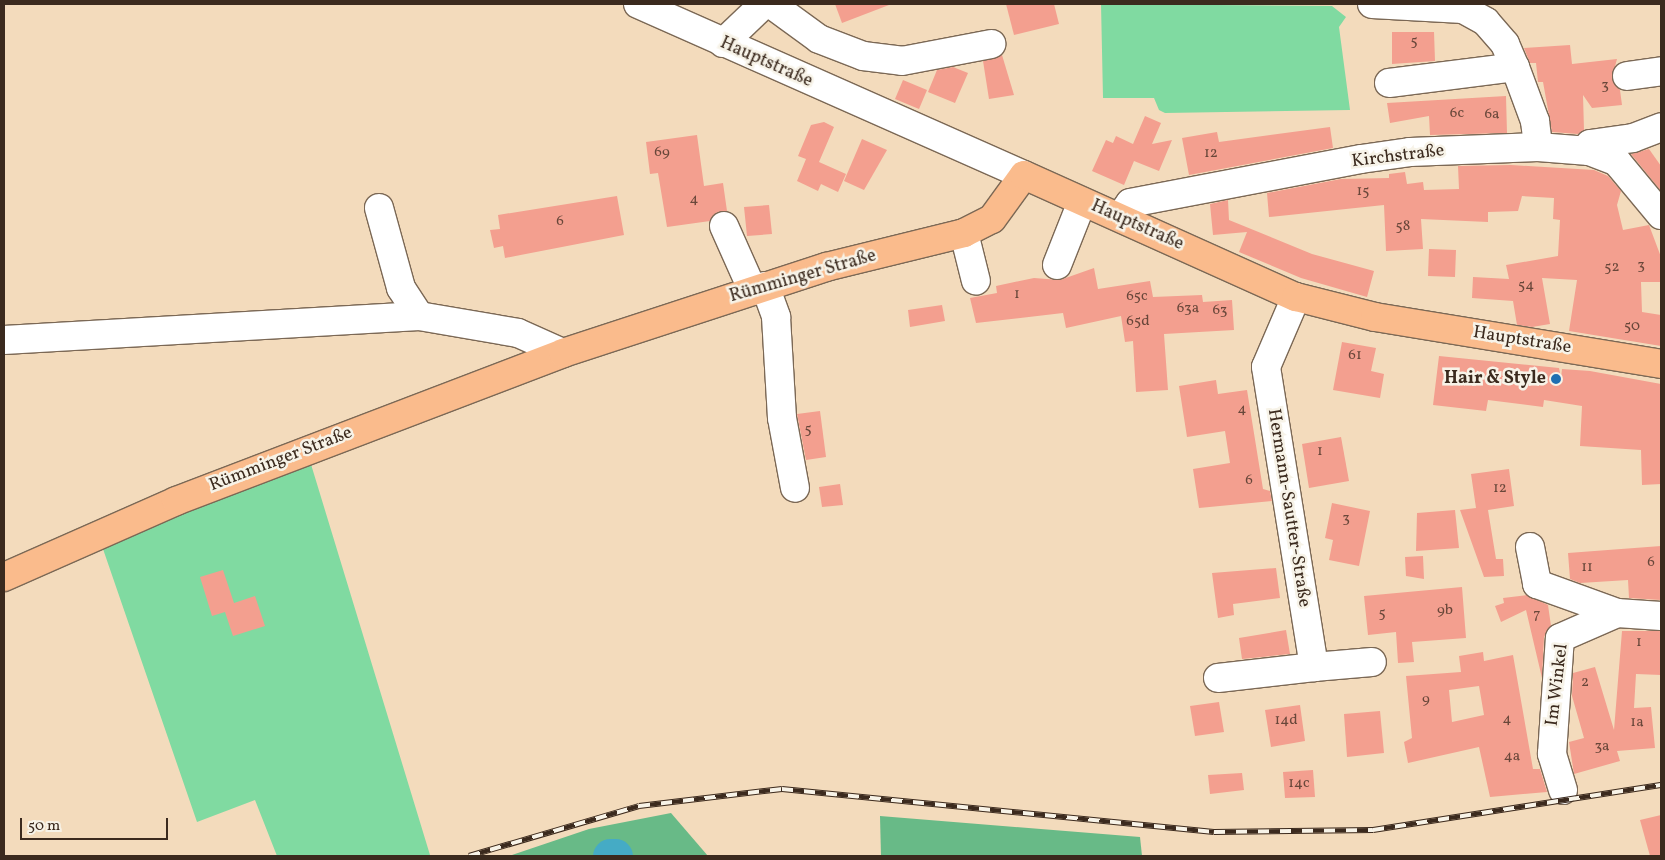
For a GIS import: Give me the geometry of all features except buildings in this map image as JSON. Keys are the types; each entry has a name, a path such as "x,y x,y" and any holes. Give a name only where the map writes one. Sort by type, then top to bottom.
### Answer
{"main road":[{"name":"Hauptstraße","path":"1024,175 1296,297 1375,317 1661,364"},
{"name":"Rümminger Straße","path":"4,576 176,501 563,353 759,288 964,233 992,219 1024,175"}],"street":[{"name":"Hauptstraße","path":"638,4 1024,175"},
{"path":"723,43 764,4"},
{"path":"771,4 819,39 863,56 902,60 991,44"},
{"path":"1372,4 1463,9 1486,22 1505,44 1515,67 1535,121 1538,147"},
{"path":"1390,83 1515,67"},
{"path":"1627,76 1661,71"},
{"path":"1589,151 1590,144 1633,138 1661,127"},
{"name":"Kirchstraße","path":"1120,218 1130,203 1361,159 1410,152 1538,147 1589,151 1617,162 1661,215"},
{"path":"1057,265 1082,202"},
{"path":"379,208 401,288 419,316"},
{"path":"724,226 776,317 782,418 795,488"},
{"path":"964,233 976,281"},
{"name":"Hermann-Sautter-Straße","path":"1296,297 1266,367 1314,667"},
{"path":"4,340 419,316 479,323 518,333 563,353"},
{"name":"Im Winkel","path":"1530,547 1537,584 1617,613 1661,616"},
{"name":"Im Winkel","path":"1563,790 1552,754 1560,638 1617,613"},
{"path":"1218,678 1372,662"}],"green space":[{"path":"1101,4 1332,6 1346,17 1339,27 1350,110 1165,113 1159,110 1154,98 1103,98"},
{"path":"310,461 430,855 428,856 277,856 255,800 197,822 103,549 200,504"},
{"path":"671,813 708,856 509,856 589,829"},
{"path":"880,816 1140,837 1142,856 881,856"}],"waterway":[{"path":"610,856 615,856"}],"railway":[{"path":"469,856 639,806 782,789 1214,832 1373,830 1661,785"}],"place":[{"name":"Hair & Style","path":"1556,379"}]}
